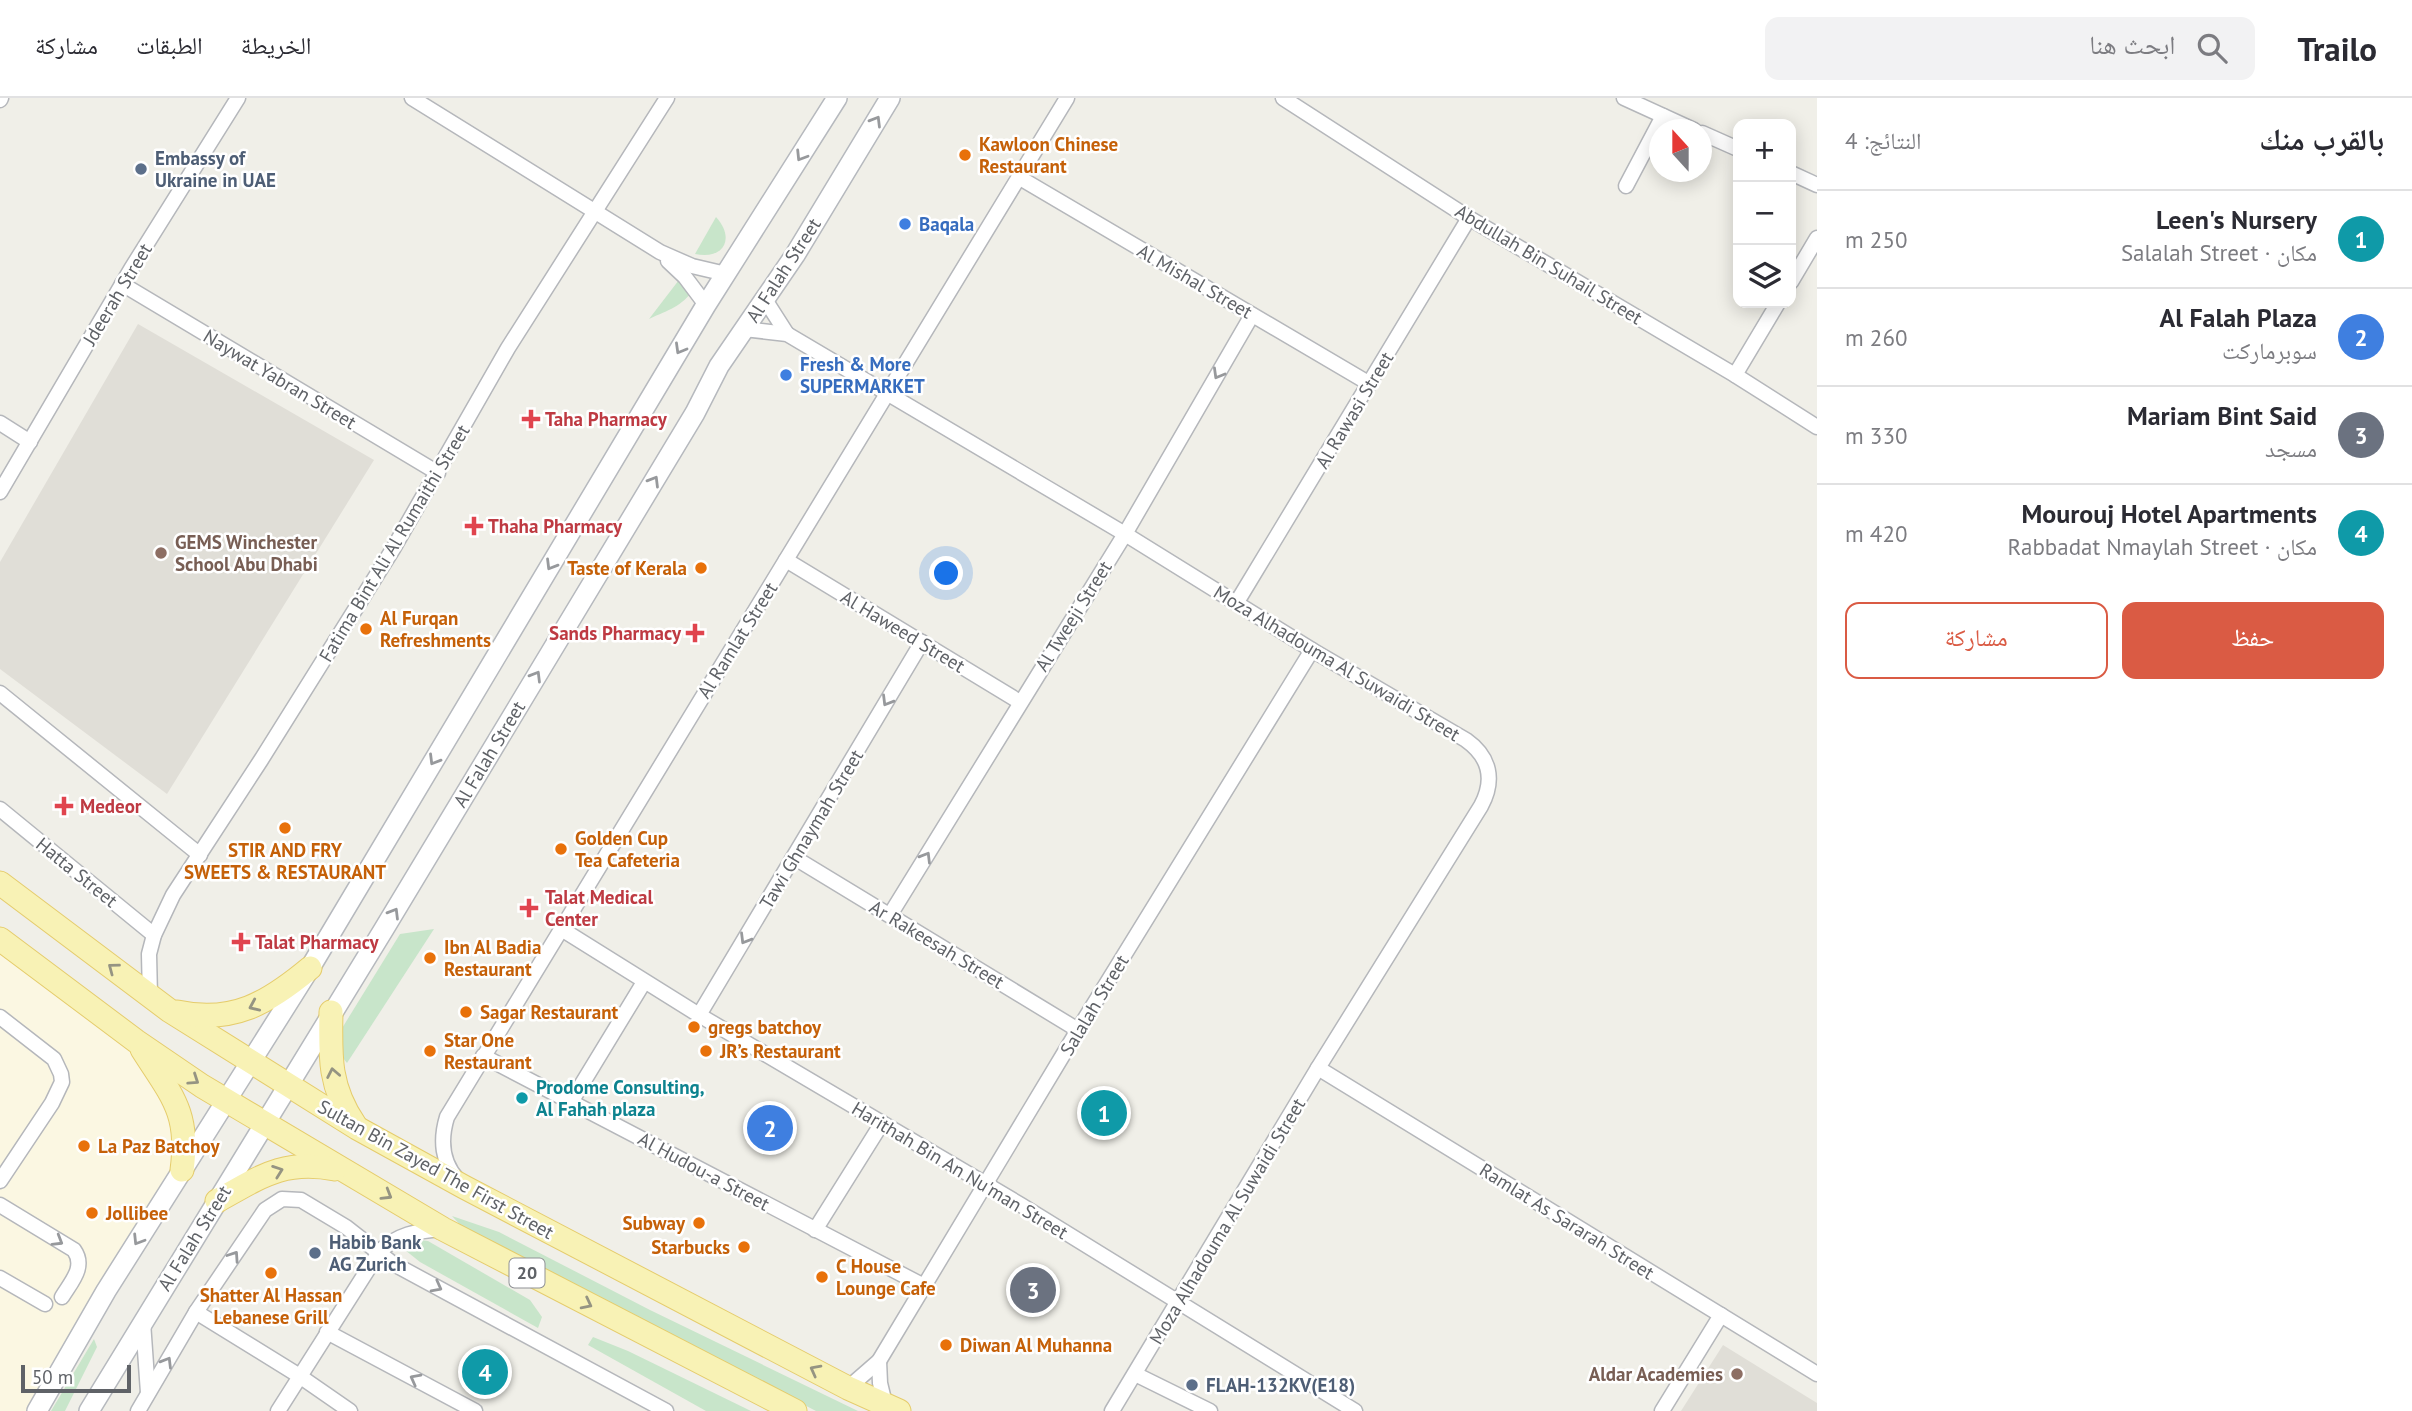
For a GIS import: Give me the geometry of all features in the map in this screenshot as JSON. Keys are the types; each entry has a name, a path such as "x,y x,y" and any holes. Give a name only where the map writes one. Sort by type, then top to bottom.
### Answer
{"main road":[{"path":"37,1411 106,1291 310,968 706,305 837,98"},
{"name":"Al Falah Street","path":"89,1411 384,929 695,413 719,366 795,255 890,98"},
{"name":"Sultan Bin Zayed The First Street","path":"0,883 170,1011 357,1128 848,1388 892,1408"},
{"name":"20","path":"0,939 136,1041 226,1100 443,1229 795,1411"},
{"path":"170,1011 216,1016 239,1012 284,990 310,968"},
{"path":"331,1012 332,1075 342,1103 357,1128"},
{"path":"136,1041 170,1091 179,1110 185,1148 182,1170"},
{"path":"217,1201 284,1167 319,1166 346,1171"}],"street":[{"name":"Jdeerah Street","path":"0,492 122,285 238,98"},
{"path":"412,98 660,253 692,266 726,274"},
{"name":"Fatima Bint Ali Al Rumaithi Street","path":"150,997 149,954 154,935 173,895 438,473 508,348 667,98"},
{"name":"Al Ramlat Street","path":"464,1186 447,1162 443,1147 447,1117 1067,98"},
{"name":"Abdullah Bin Suhail Street","path":"1283,98 1469,218 1735,375 1817,427"},
{"path":"1624,98 1670,119"},
{"path":"1626,186 1663,116"},
{"path":"1712,137 1733,147"},
{"path":"1796,175 1817,185"},
{"name":"Al Mishal Street","path":"1020,178 1370,384"},
{"name":"Al Rawasi Street","path":"1237,602 1469,218"},
{"path":"1796,274 1817,238"},
{"path":"660,253 685,277 706,305"},
{"name":"Naywat Yabran Street","path":"122,285 438,473"},
{"name":"Moza Alhadouma Al Suwaidi Street","path":"764,298 787,334"},
{"path":"1735,375 1775,308"},
{"name":"Al Tweeji Street","path":"890,915 1125,534 1252,315"},
{"name":"Moza Alhadouma Al Suwaidi Street","path":"744,329 787,334 889,394 1476,748 1489,769 1490,782 1481,806 1318,1068 1112,1411"},
{"path":"0,423 30,442"},
{"name":"Al Haweed Street","path":"786,560 1020,702"},
{"name":"Tawi Ghnaymah Street","path":"699,1015 922,642"},
{"name":"Salalah Street","path":"848,1388 879,1362 1078,1030 1312,650"},
{"path":"0,693 200,855"},
{"name":"Hatta Street","path":"0,809 154,935"},
{"name":"Ar Rakeesah Street","path":"795,858 1078,1030"},
{"name":"Harithah Bin An Nu'man Street","path":"563,930 643,982 986,1184 1355,1411"},
{"path":"571,1102 643,982"},
{"path":"0,1017 48,1054 59,1066 61,1074 60,1090 0,1181"},
{"name":"Al Hudou-a Street","path":"484,1056 924,1286"},
{"name":"Ramlat As Sararah Street","path":"1318,1068 1817,1374"},
{"path":"815,1230 882,1123"},
{"path":"138,1411 196,1312 265,1210 282,1199 301,1199 346,1227 392,1263 666,1411"},
{"path":"0,1205 74,1250 78,1256 79,1269 62,1297"},
{"path":"278,1411 298,1375 379,1252 388,1243 412,1232 443,1229"},
{"path":"0,1278 45,1304"},
{"path":"196,1312 298,1375 350,1411"},
{"path":"1662,1411 1721,1315"},
{"path":"143,1322 148,1393"},
{"path":"327,1332 475,1411"},
{"path":"879,1362 880,1383 892,1408"},
{"path":"1135,1374 1210,1411"}],"shaded area":[{"name":"GEMS Winchester School Abu Dhabi","path":"138,324 374,460 167,794 0,669 0,562"},
{"path":"0,949 138,1050 166,1093 179,1160 29,1411 0,1411"},
{"name":"Aldar Academies","path":"1723,1345 1817,1403 1817,1411 1681,1411"}],"green space":[{"path":"716,217 725,233 724,246 713,254 695,254"},
{"path":"682,276 695,288 690,295 669,310 649,319"},
{"path":"434,929 347,1063 339,1053 336,1038 400,934"},
{"path":"452,1216 499,1232 650,1310 858,1411 816,1411 463,1228"},
{"path":"412,1239 428,1241 530,1300 542,1317 538,1328 420,1262 405,1250"},
{"path":"593,1337 628,1351 751,1411 706,1411 588,1345"},
{"path":"94,1339 97,1347 65,1411 51,1411"}],"place":[{"name":"Kawloon Chinese Restaurant","path":"965,155"},
{"name":"Embassy of Ukraine in UAE","path":"141,169"},
{"name":"Baqala","path":"905,224"},
{"name":"Fresh & More SUPERMARKET","path":"786,375"},
{"name":"Taha Pharmacy","path":"531,419"},
{"name":"Thaha Pharmacy","path":"474,526"},
{"name":"GEMS Winchester School Abu Dhabi","path":"161,553"},
{"name":"Taste of Kerala","path":"701,568"},
{"name":"Al Furqan Refreshments","path":"366,629"},
{"name":"Sands Pharmacy","path":"695,633"},
{"name":"Medeor","path":"64,806"},
{"name":"STIR AND FRY SWEETS & RESTAURANT","path":"285,828"},
{"name":"Golden Cup Tea Cafeteria","path":"561,849"},
{"name":"Talat Medical Center","path":"529,908"},
{"name":"Talat Pharmacy","path":"241,942"},
{"name":"Ibn Al Badia Restaurant","path":"430,958"},
{"name":"Sagar Restaurant","path":"466,1012"},
{"name":"gregs batchoy","path":"694,1027"},
{"name":"Star One Restaurant","path":"430,1051"},
{"name":"JR’s Restaurant","path":"706,1051"},
{"name":"Prodome Consulting, Al Fahah plaza","path":"522,1098"},
{"name":"Leen's Nursery","path":"1104,1113"},
{"name":"Al Falah Plaza","path":"770,1128"},
{"name":"La Paz Batchoy","path":"84,1146"},
{"name":"Jollibee","path":"92,1213"},
{"name":"Subway","path":"699,1223"},
{"name":"Starbucks","path":"744,1247"},
{"name":"Habib Bank AG Zurich","path":"315,1253"},
{"name":"Shatter Al Hassan Lebanese Grill","path":"271,1273"},
{"name":"C House Lounge Cafe","path":"822,1277"},
{"name":"Mariam Bint Said","path":"1033,1290"},
{"name":"Diwan Al Muhanna","path":"946,1345"},
{"name":"Mourouj Hotel Apartments","path":"485,1372"},
{"name":"Aldar Academies","path":"1737,1374"},
{"name":"FLAH-132KV(E18)","path":"1192,1385"}]}
